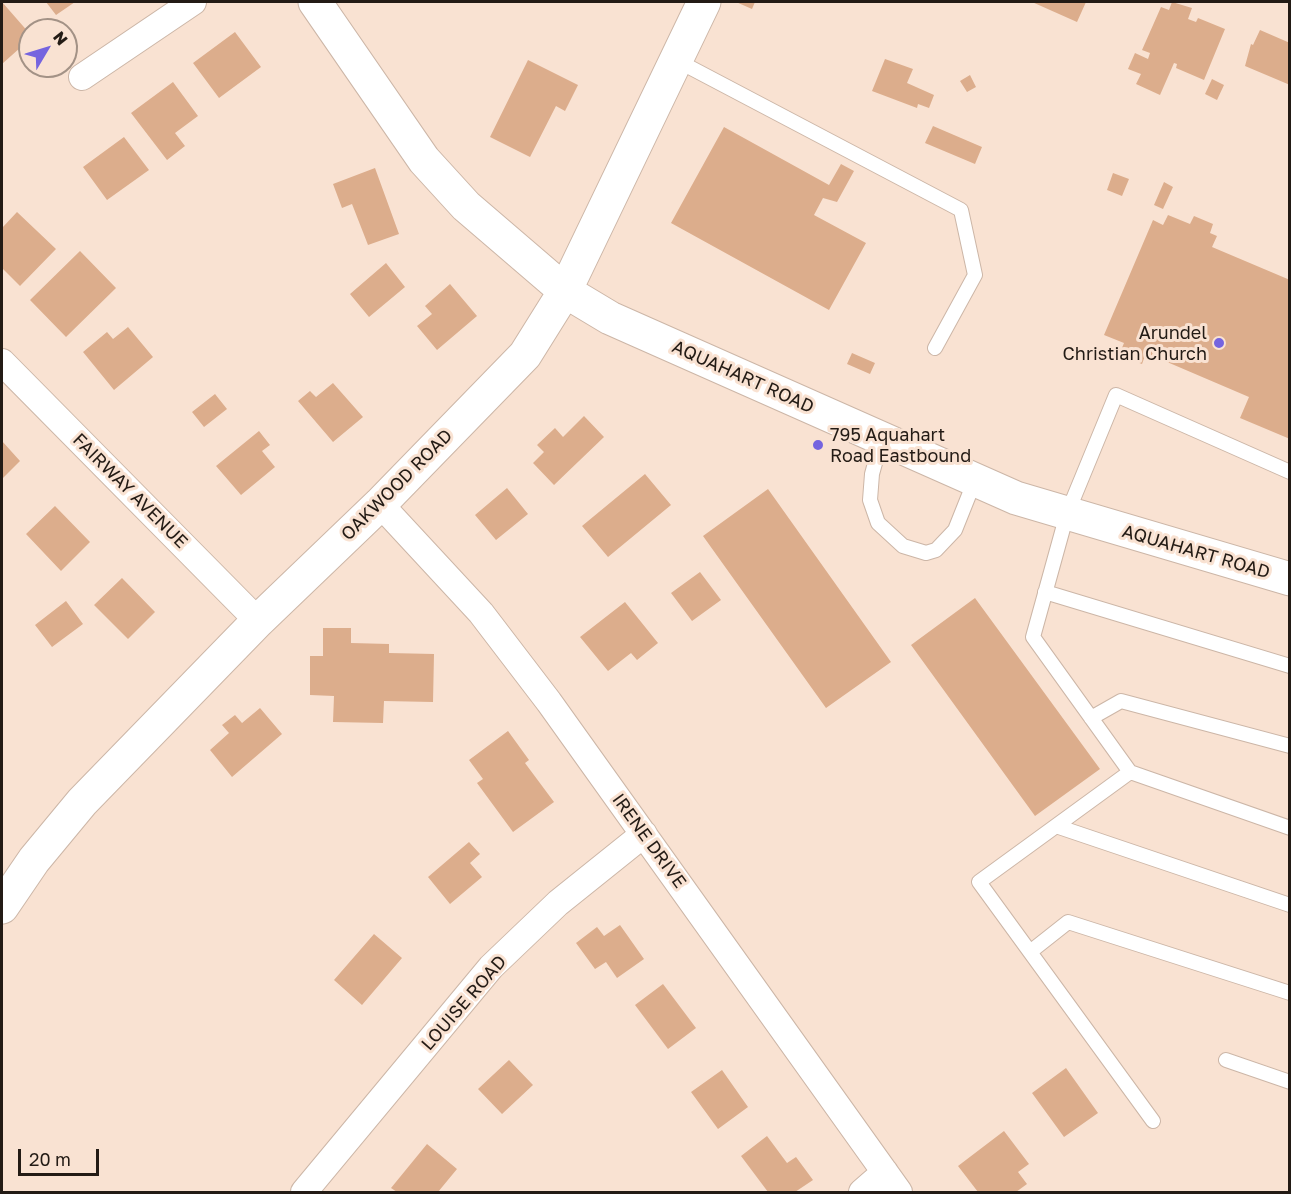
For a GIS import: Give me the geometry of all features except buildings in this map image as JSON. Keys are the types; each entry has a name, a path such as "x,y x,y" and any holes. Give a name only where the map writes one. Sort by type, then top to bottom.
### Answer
{"street":[{"path":"82,77 193,2"},
{"name":"AQUAHART ROAD","path":"315,2 424,160 466,206 565,291 610,318 1016,498 1290,579"},
{"name":"OAKWOOD ROAD","path":"2,907 34,860 82,802 258,621 380,504 525,355 565,291 704,2"},
{"name":"FAIRWAY AVENUE","path":"2,362 258,621"},
{"name":"IRENE DRIVE","path":"380,504 481,613 549,702 899,1192"},
{"name":"LOUISE ROAD","path":"304,1192 491,967 558,903 644,834"},
{"path":"862,1192 885,1172"}],"lane":[{"path":"676,60 961,210 975,275 935,348"},
{"path":"1290,472 1116,395 1067,514 1033,637 1130,772 1290,828"},
{"path":"882,438 872,474 870,500 878,523 903,546 926,553 936,550 955,530 975,480"},
{"path":"1045,592 1290,666"},
{"path":"1091,718 1121,701 1290,746"},
{"path":"1130,772 979,882 1153,1121"},
{"path":"1056,826 1290,905"},
{"path":"1030,952 1068,922 1290,993"},
{"path":"1226,1060 1290,1082"}],"place":[{"name":"Arundel Christian Church","path":"1219,343"},
{"name":"795 Aquahart Road Eastbound","path":"818,445"}]}
